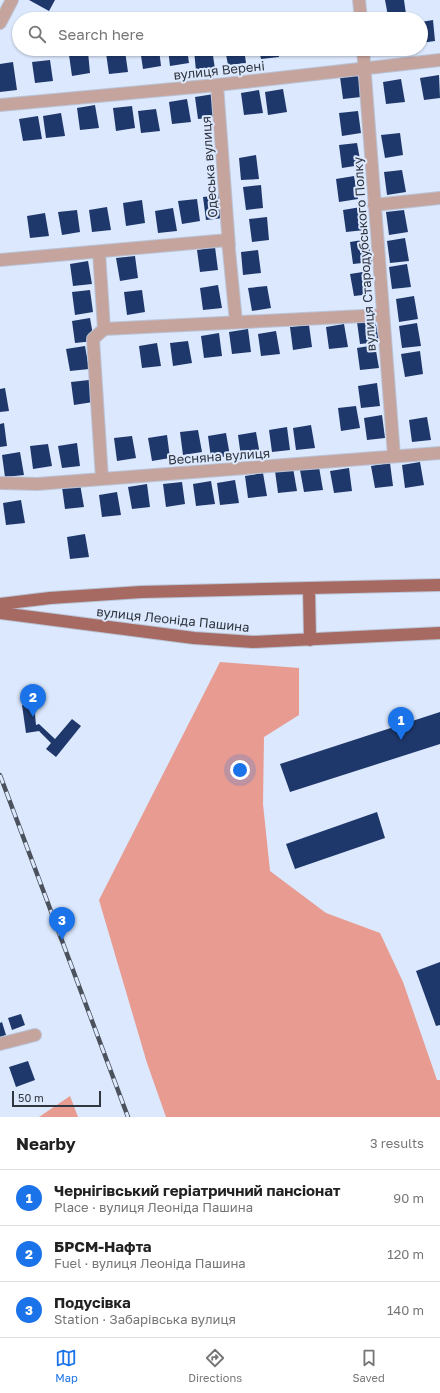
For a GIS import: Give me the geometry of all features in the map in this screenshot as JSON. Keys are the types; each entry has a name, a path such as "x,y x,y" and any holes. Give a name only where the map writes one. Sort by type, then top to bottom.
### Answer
{"main road":[{"name":"вулиця Леоніда Пашина","path":"0,604 50,598 141,592 309,589 440,584"},
{"path":"309,589 310,640"},
{"name":"вулиця Леоніда Пашина","path":"0,612 194,638 253,642 440,633"}],"street":[{"path":"0,22 12,0"},
{"path":"359,0 360,12"},
{"name":"вулиця Стародубського Полку","path":"364,56 394,456"},
{"name":"вулиця Верені","path":"0,105 217,85 440,60"},
{"name":"Одеська вулиця","path":"217,85 236,322"},
{"path":"374,205 440,198"},
{"path":"0,260 228,240 229,246"},
{"path":"99,252 104,328"},
{"path":"102,479 93,338 104,328 383,315"},
{"name":"Весняна вулиця","path":"0,483 37,484 394,456 440,454"},
{"path":"0,1044 35,1036"}],"shaded area":[{"path":"220,662 299,668 299,715 264,737 263,804 270,871 326,913 380,933 403,982 437,1080 440,1080 440,1117 166,1117 147,1063 99,900"},
{"path":"70,1096 78,1117 39,1117"}],"building":[{"path":"29,0 55,0 49,11"},
{"path":"385,0 404,0 406,12 387,12"},
{"path":"433,20 435,41 428,42 428,21"},
{"path":"69,56 88,56 90,73 72,76"},
{"path":"106,56 126,56 128,72 109,74"},
{"path":"141,56 160,56 161,66 143,69"},
{"path":"169,56 188,56 189,63 170,66"},
{"path":"195,56 213,56 215,69 196,71"},
{"path":"226,56 245,56 246,63 228,65"},
{"path":"260,56 279,56 279,57 261,59"},
{"path":"50,60 53,81 35,83 32,62"},
{"path":"13,62 17,90 0,92 0,64"},
{"path":"358,74 361,97 343,99 340,77"},
{"path":"439,75 440,98 424,100 420,78"},
{"path":"401,79 405,102 386,104 383,82"},
{"path":"283,89 287,112 268,115 265,92"},
{"path":"259,90 263,113 244,115 241,93"},
{"path":"214,94 217,117 198,119 195,97"},
{"path":"187,99 191,122 172,124 169,102"},
{"path":"95,105 99,128 80,130 77,108"},
{"path":"132,106 135,128 116,131 113,108"},
{"path":"156,109 160,131 141,133 138,111"},
{"path":"358,111 361,133 342,136 339,113"},
{"path":"61,113 65,136 46,138 43,116"},
{"path":"38,116 42,139 23,141 19,119"},
{"path":"400,133 403,155 385,158 381,135"},
{"path":"357,143 361,165 342,168 339,145"},
{"path":"256,155 259,179 241,180 239,158"},
{"path":"402,170 406,192 387,195 384,172"},
{"path":"354,176 358,199 339,202 336,179"},
{"path":"261,185 263,208 246,210 243,187"},
{"path":"221,195 223,218 206,220 203,197"},
{"path":"197,199 200,221 182,224 178,201"},
{"path":"142,200 145,223 126,226 123,203"},
{"path":"107,207 111,230 92,232 89,210"},
{"path":"361,207 365,230 346,232 343,210"},
{"path":"173,208 177,231 158,233 155,211"},
{"path":"77,210 80,232 62,235 58,212"},
{"path":"404,210 408,232 389,235 386,212"},
{"path":"45,213 49,236 30,238 27,216"},
{"path":"267,217 269,240 252,242 249,219"},
{"path":"405,238 409,261 390,263 387,241"},
{"path":"368,239 372,262 353,264 350,242"},
{"path":"215,247 218,270 200,272 197,250"},
{"path":"258,250 261,273 243,275 241,252"},
{"path":"135,256 138,278 120,281 116,258"},
{"path":"88,261 92,284 73,286 70,264"},
{"path":"407,264 411,287 392,289 389,267"},
{"path":"369,271 372,294 354,296 350,274"},
{"path":"218,285 222,308 203,310 200,288"},
{"path":"267,286 271,308 252,311 248,288"},
{"path":"90,290 93,312 75,315 72,292"},
{"path":"142,290 145,312 127,315 124,292"},
{"path":"414,296 418,319 399,322 396,299"},
{"path":"90,318 94,341 75,343 72,321"},
{"path":"375,319 379,342 360,344 357,322"},
{"path":"417,323 421,346 402,348 399,326"},
{"path":"344,324 348,347 329,349 326,327"},
{"path":"309,325 312,347 293,350 290,327"},
{"path":"248,329 251,352 232,354 229,332"},
{"path":"276,331 280,354 261,356 258,334"},
{"path":"219,333 222,356 204,358 201,336"},
{"path":"188,341 192,363 173,366 170,343"},
{"path":"157,343 161,366 142,368 139,346"},
{"path":"375,345 379,368 360,370 357,348"},
{"path":"85,346 89,369 70,371 66,349"},
{"path":"420,351 423,374 405,377 401,354"},
{"path":"89,380 93,402 74,405 71,382"},
{"path":"377,383 380,406 361,408 358,386"},
{"path":"5,388 9,411 0,412 0,389"},
{"path":"356,406 360,428 341,431 338,408"},
{"path":"382,415 385,438 367,440 364,418"},
{"path":"427,417 431,440 412,442 409,420"},
{"path":"4,423 7,446 0,447 0,424"},
{"path":"311,425 315,448 296,450 293,428"},
{"path":"287,427 290,450 272,452 269,430"},
{"path":"198,430 202,452 183,455 180,432"},
{"path":"256,432 260,455 241,457 238,435"},
{"path":"226,433 230,456 211,458 208,436"},
{"path":"167,435 170,458 152,461 148,438"},
{"path":"132,436 136,458 117,461 114,438"},
{"path":"77,443 80,466 62,468 58,446"},
{"path":"48,444 52,466 33,469 30,446"},
{"path":"20,452 24,475 5,477 2,455"},
{"path":"420,462 424,485 405,488 402,465"},
{"path":"390,463 393,486 375,488 371,466"},
{"path":"319,467 323,490 304,492 300,470"},
{"path":"293,468 297,491 278,493 275,471"},
{"path":"349,468 352,491 334,493 330,471"},
{"path":"263,473 267,496 248,498 245,476"},
{"path":"235,480 239,503 220,505 217,483"},
{"path":"211,481 215,504 196,506 193,484"},
{"path":"182,482 185,504 166,507 163,484"},
{"path":"80,484 84,507 65,509 62,487"},
{"path":"147,484 150,507 132,509 128,487"},
{"path":"117,492 121,515 102,517 99,495"},
{"path":"21,500 25,523 6,525 3,503"},
{"path":"85,534 89,557 70,559 67,537"},
{"path":"34,704 36,725 39,724 55,739 72,719 81,726 56,757 46,749 51,743 39,731 26,733 22,705"},
{"path":"440,712 440,744 290,792 280,764"},
{"path":"377,812 385,838 295,869 286,844"},
{"path":"440,962 440,1025 436,1026 416,971"},
{"path":"21,1014 25,1025 12,1030 8,1018"},
{"path":"2,1022 6,1035 0,1037 0,1023"},
{"path":"28,1061 35,1080 16,1087 9,1067"}],"railway":[{"path":"0,775 128,1117"}],"place":[{"name":"БРСМ-Нафта","path":"33,717"},
{"name":"Чернігівський геріатричний пансіонат","path":"401,740"},
{"name":"Подусівка","path":"62,940"}]}
